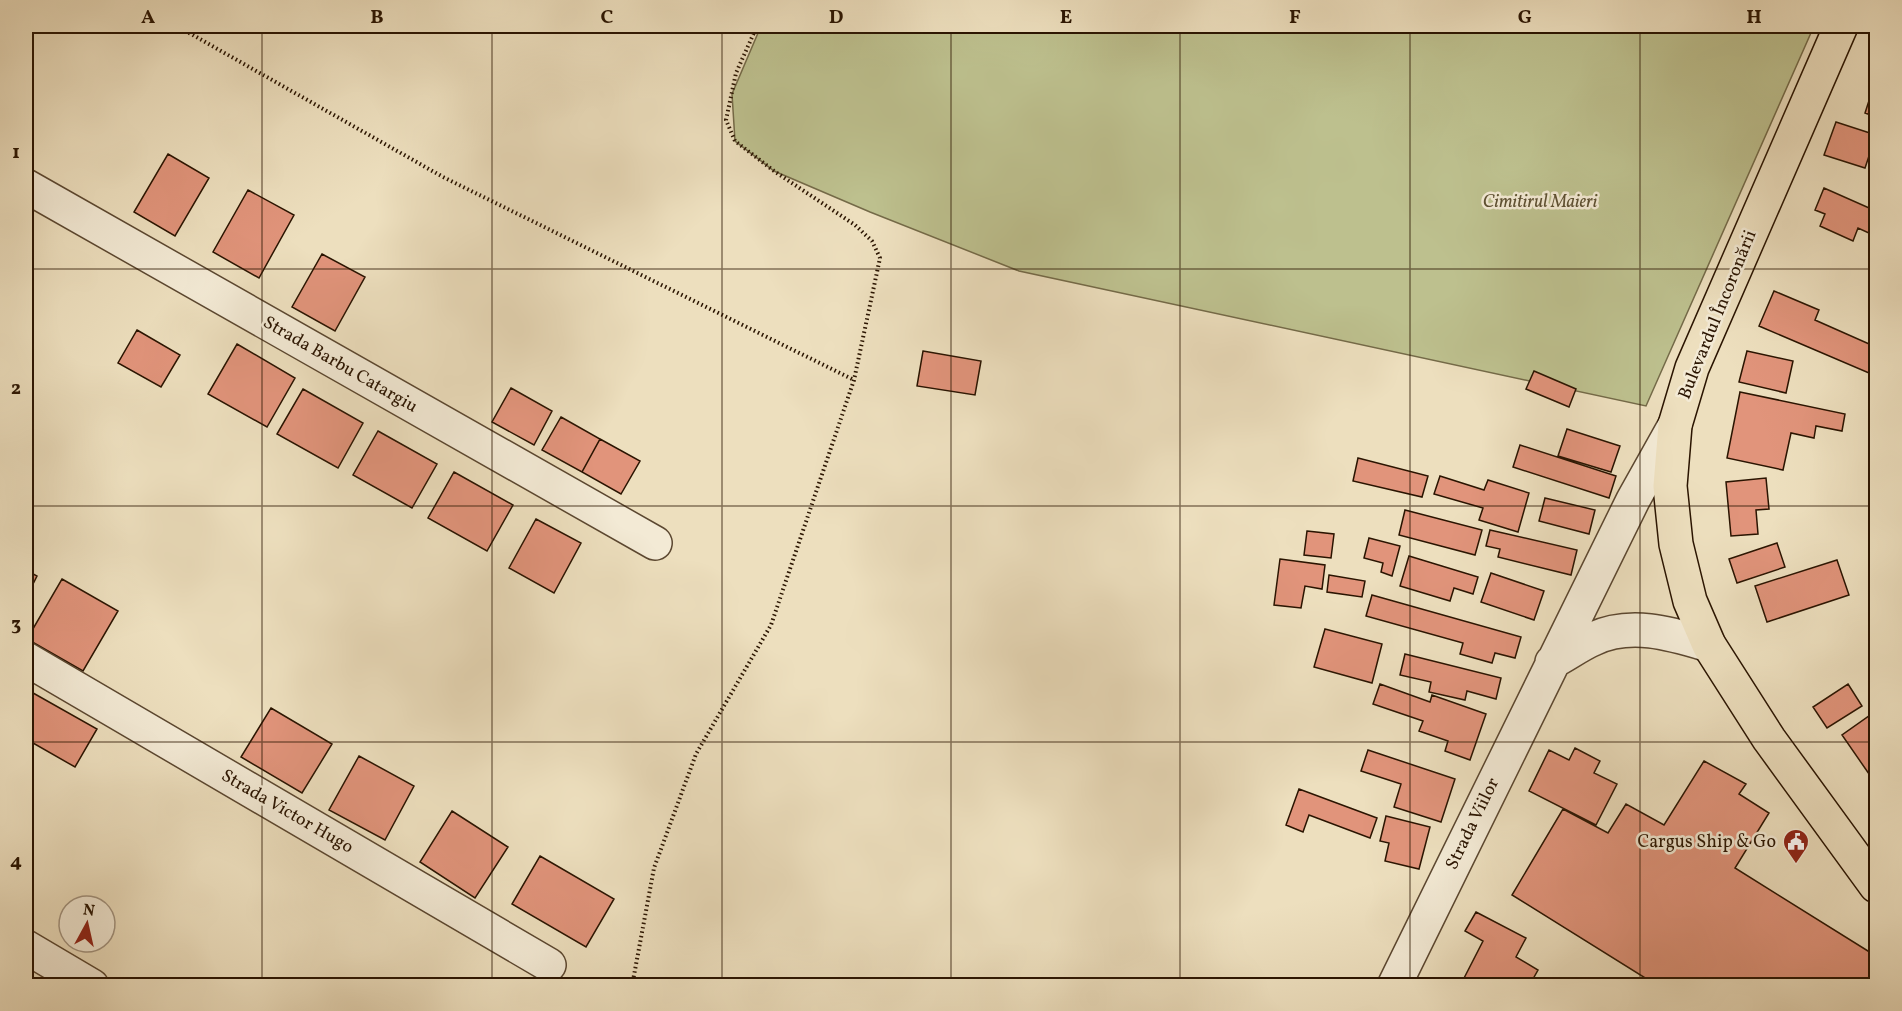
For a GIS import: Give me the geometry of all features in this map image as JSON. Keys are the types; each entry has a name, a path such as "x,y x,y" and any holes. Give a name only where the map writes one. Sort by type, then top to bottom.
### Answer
{"main road":[{"name":"Bulevardul Încoronării","path":"1841,26 1692,368 1675,425 1670,486 1676,544 1690,601 1709,645 1769,739 1876,886"}],"street":[{"name":"Strada Barbu Catargiu","path":"26,186 655,543"},
{"name":"Strada Viilor","path":"1394,986 1633,500 1675,425"},
{"path":"1552,662 1594,638 1617,631 1646,630 1672,634 1709,645"},
{"name":"Strada Victor Hugo","path":"26,658 549,965"},
{"path":"26,947 92,986"}],"path":[{"path":"177,26 444,177 854,380"},
{"path":"632,986 654,868 696,754 771,625 854,380 880,258 872,241 855,225 774,171 735,141 726,120 736,73 757,26"}],"green space":[{"name":"Cimitirul Maieri","path":"761,26 1814,26 1646,406 1019,271 774,171 735,141 732,94"}],"building":[{"path":"1876,79 1876,117 1865,113"},
{"path":"1836,122 1876,135 1865,168 1824,155"},
{"path":"168,154 209,178 175,236 134,212"},
{"path":"1824,188 1876,211 1876,220 1871,234 1858,228 1853,241 1820,226 1825,214 1815,210"},
{"path":"248,190 294,215 259,278 213,252"},
{"path":"322,254 365,277 335,331 292,307"},
{"path":"1774,291 1819,310 1815,320 1876,347 1876,356 1869,373 1759,326"},
{"path":"137,330 180,355 161,387 118,363"},
{"path":"237,344 295,378 267,427 208,394"},
{"path":"923,351 981,361 975,395 917,386"},
{"path":"1747,351 1793,361 1786,393 1739,382"},
{"path":"1534,371 1576,389 1569,407 1526,389"},
{"path":"511,388 552,411 534,445 492,422"},
{"path":"303,389 363,423 338,468 277,434"},
{"path":"1740,392 1845,414 1842,431 1816,426 1814,438 1791,433 1783,470 1727,458"},
{"path":"561,417 600,439 582,472 542,450"},
{"path":"1567,429 1620,446 1611,472 1558,456"},
{"path":"378,431 437,464 412,508 353,475"},
{"path":"600,439 640,461 621,494 582,472"},
{"path":"1520,445 1616,476 1609,498 1513,467"},
{"path":"1358,458 1428,476 1422,497 1353,481"},
{"path":"454,472 513,505 487,551 428,518"},
{"path":"1440,476 1484,490 1488,480 1529,493 1518,532 1479,520 1483,508 1434,494"},
{"path":"1766,478 1769,509 1756,510 1758,534 1731,536 1726,482"},
{"path":"1545,498 1595,510 1589,534 1539,521"},
{"path":"1405,510 1482,530 1475,555 1399,535"},
{"path":"536,519 581,543 554,593 509,568"},
{"path":"1490,530 1577,550 1571,575 1498,557 1500,549 1486,546"},
{"path":"1307,531 1334,534 1331,558 1304,555"},
{"path":"1369,538 1400,546 1392,576 1381,572 1383,563 1364,558"},
{"path":"1777,543 1785,567 1737,583 1729,559"},
{"path":"1409,556 1478,577 1473,594 1454,588 1450,601 1400,586"},
{"path":"1280,559 1325,565 1322,589 1305,586 1301,608 1274,605"},
{"path":"1837,560 1849,595 1767,622 1755,586"},
{"path":"26,570 37,576 26,598"},
{"path":"1491,573 1544,591 1534,620 1481,602"},
{"path":"1329,575 1365,581 1362,597 1327,592"},
{"path":"62,579 118,611 83,671 27,639"},
{"path":"1372,595 1521,637 1515,658 1495,653 1492,663 1460,654 1463,643 1366,616"},
{"path":"1325,629 1382,644 1372,683 1314,667"},
{"path":"1405,654 1501,678 1496,699 1467,691 1465,700 1429,692 1431,682 1400,675"},
{"path":"1380,684 1430,702 1432,695 1486,714 1470,760 1445,751 1448,741 1419,731 1423,721 1373,704"},
{"path":"1848,684 1862,706 1827,728 1813,707"},
{"path":"26,689 97,729 75,767 26,739"},
{"path":"271,708 332,744 302,793 241,757"},
{"path":"1876,711 1876,784 1842,735"},
{"path":"1575,748 1600,761 1594,773 1617,784 1596,825 1529,791 1549,750 1569,760"},
{"path":"1368,750 1455,779 1441,822 1394,807 1401,784 1361,771"},
{"path":"359,756 414,786 385,840 329,810"},
{"path":"1704,761 1746,784 1739,794 1769,813 1735,868 1876,956 1876,986 1658,986 1512,895 1563,809 1608,833 1626,804 1664,825"},
{"path":"1299,789 1377,818 1370,838 1309,815 1303,832 1286,825"},
{"path":"452,811 508,847 475,898 420,862"},
{"path":"1386,816 1430,827 1419,869 1385,861 1389,843 1380,841"},
{"path":"540,856 614,899 586,947 512,904"},
{"path":"1476,912 1526,938 1516,957 1538,970 1529,986 1460,986 1483,941 1465,931"}],"place":[{"name":"Cargus Ship & Go","path":"1796,865"}]}
